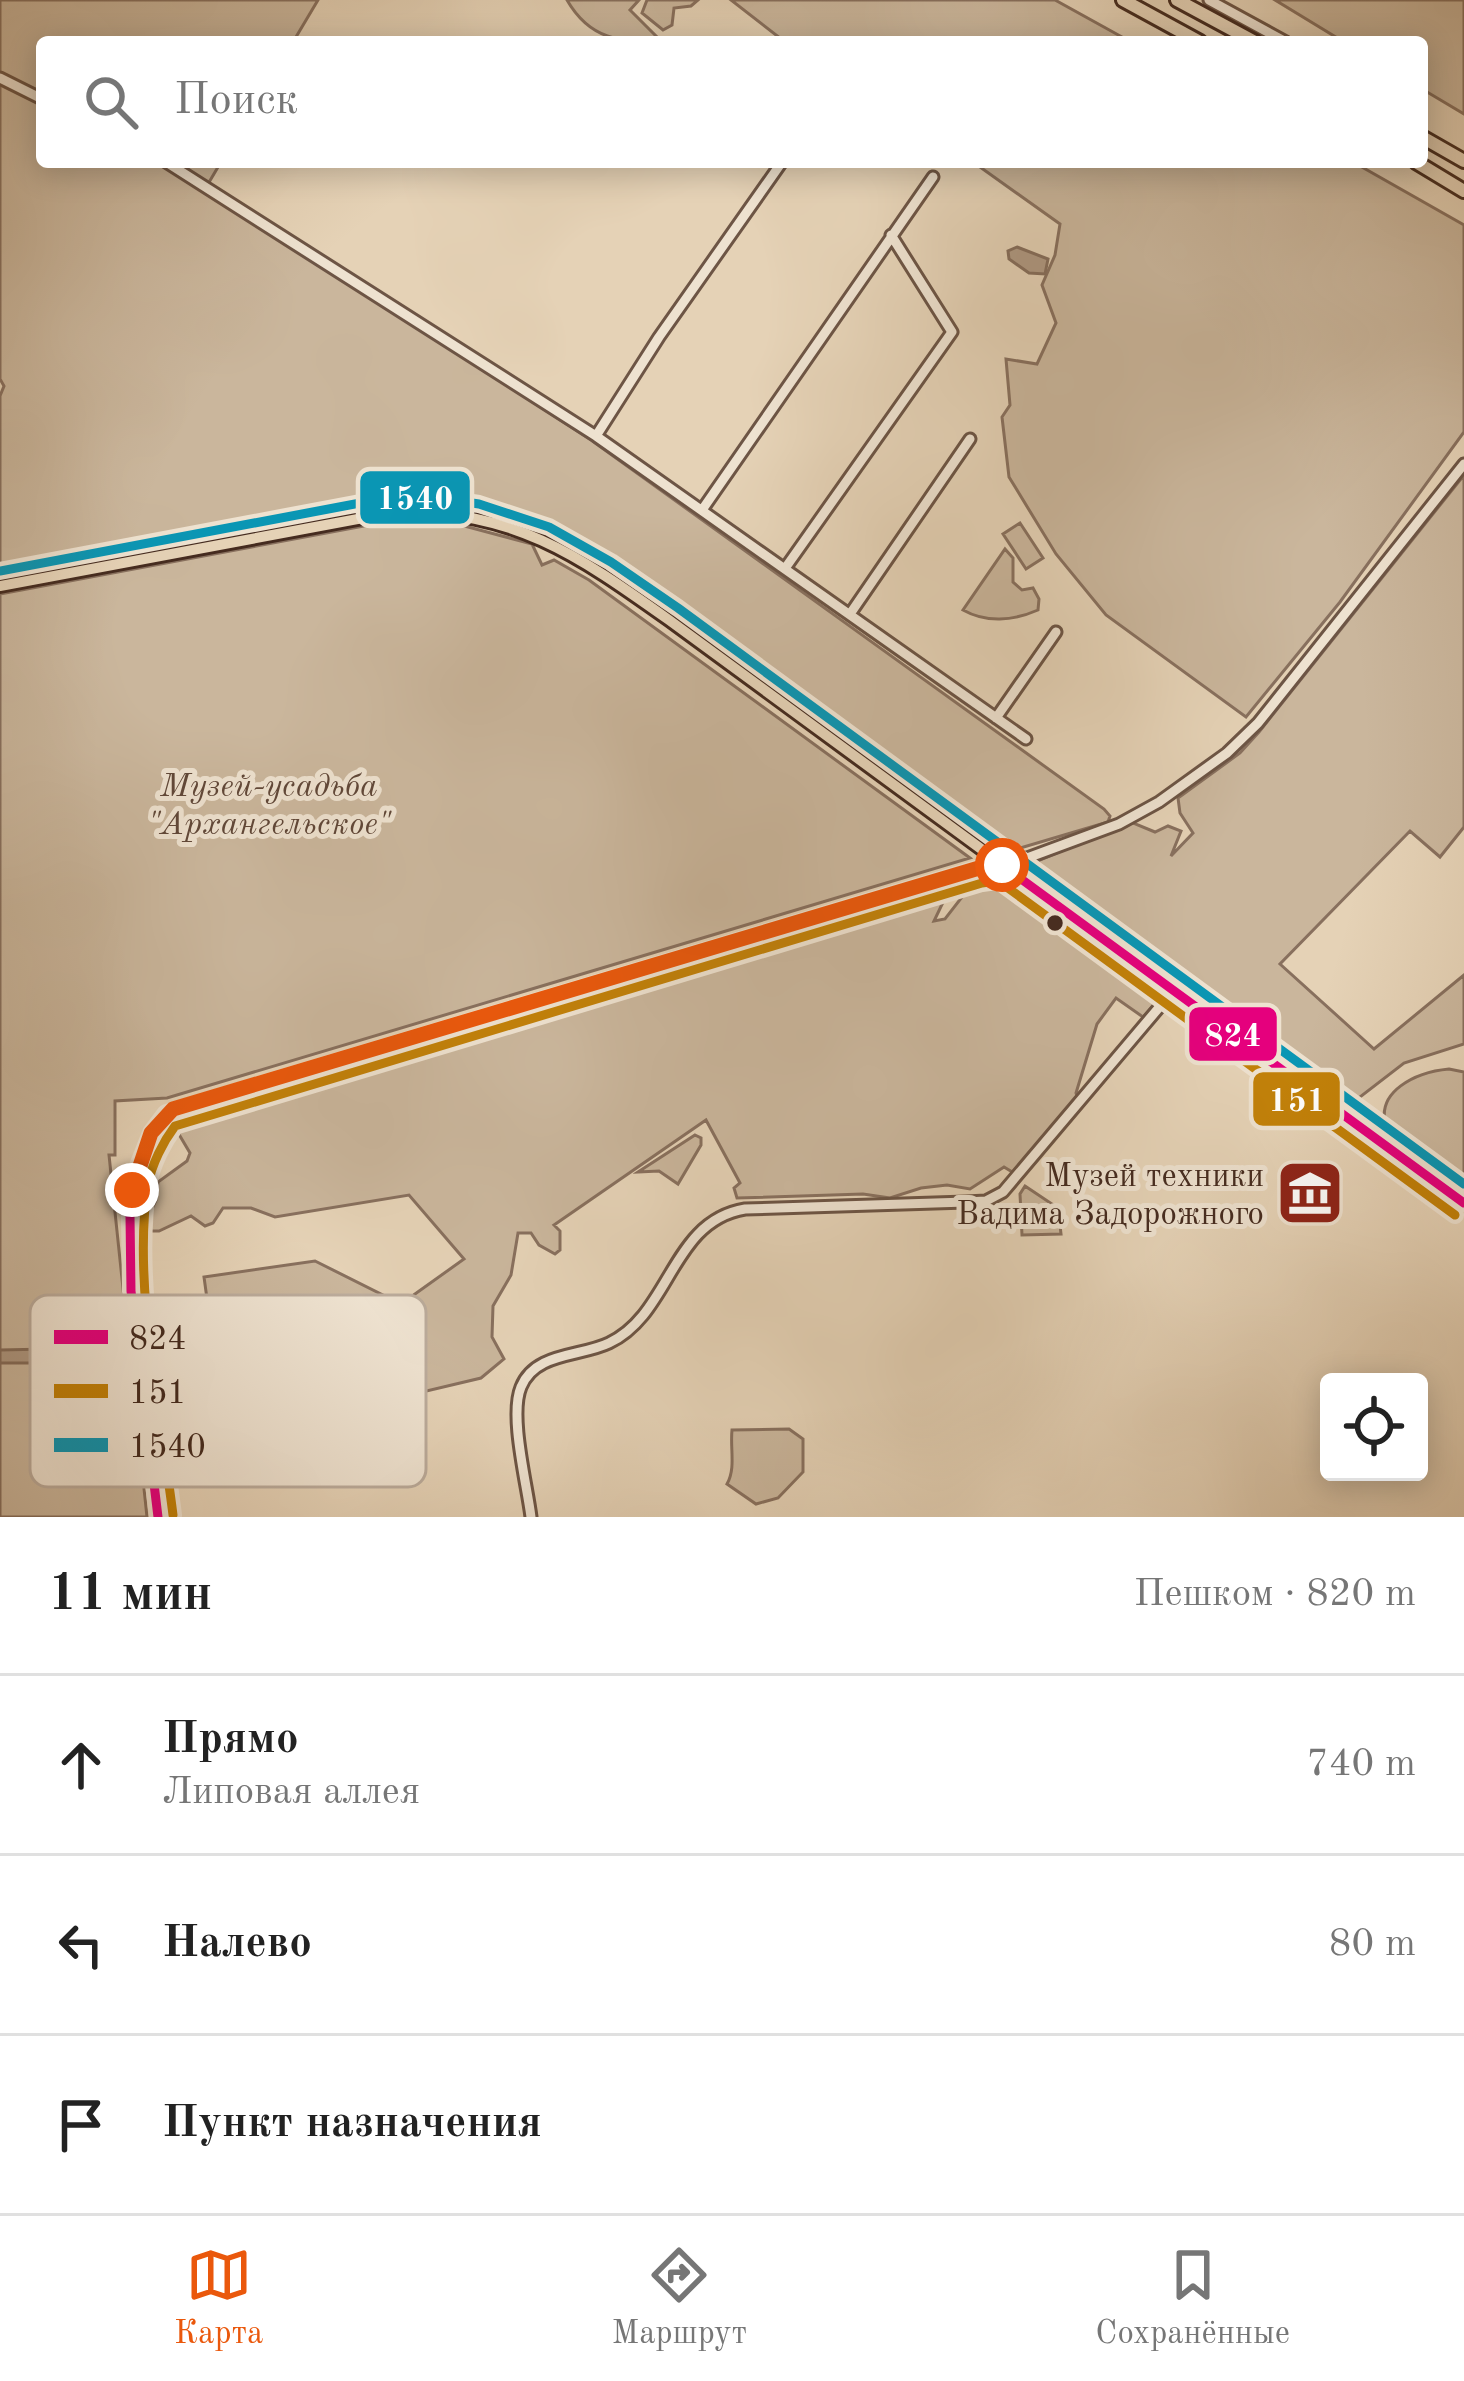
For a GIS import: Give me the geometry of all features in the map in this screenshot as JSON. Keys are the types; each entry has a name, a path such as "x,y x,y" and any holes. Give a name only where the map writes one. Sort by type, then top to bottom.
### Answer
{"highway":[{"path":"1123,0 1189,36"},
{"path":"1178,0 1244,36"},
{"path":"1428,139 1464,161"},
{"path":"1426,168 1464,191"}],"main road":[{"path":"0,586 376,514 426,511 492,522 560,547 598,569 1464,1203"}],"street":[{"path":"1209,0 1275,36"},
{"path":"0,78 36,97"},
{"path":"175,168 596,436 1026,739"},
{"path":"596,436 778,168"},
{"path":"702,510 933,177"},
{"path":"786,567 952,332 891,235"},
{"path":"850,614 970,439"},
{"path":"131,1295 134,1176 151,1133 166,1113 844,908 1002,865 1119,824 1172,793 1227,753 1258,723 1464,464"},
{"path":"996,718 1056,632"},
{"path":"531,1517 517,1409 524,1379 538,1366 604,1346 629,1330 699,1231 728,1212 745,1209 986,1201 1003,1192 1173,991"},
{"path":"154,1487 158,1517"}],"green space":[{"path":"0,0 318,0 297,36 36,36 36,168 217,168 205,189 591,440 1104,809 1110,816 1108,822 1017,849 998,849 593,550 551,528 459,498 392,499 0,575 0,396 4,386 0,379"},
{"path":"567,0 639,0 630,10 656,36 607,36 576,13"},
{"path":"647,0 698,0 674,8 672,25 663,30 642,13"},
{"path":"731,0 1055,0 1120,36 777,36"},
{"path":"1275,0 1464,0 1464,114 1428,93 1428,36 1334,36"},
{"path":"981,168 1364,168 1464,225 1464,432 1340,602 1246,717 1106,615 1056,554 1009,477 1002,417 1010,405 1006,359 1037,364 1056,323 1042,285 1055,255 1060,224"},
{"path":"1464,475 1464,827 1440,857 1410,831 1280,964 1374,1049 1464,975 1464,1044 1404,1063 1351,1104 1242,1027 1030,864 1131,822 1155,832 1168,826 1181,831 1171,856 1193,833 1180,813 1178,798 1240,753 1259,732"},
{"name":"Музей-усадьба \"Архангельское\"","path":"396,520 457,524 532,544 542,565 554,560 589,580 970,858 167,1098 115,1101 115,1155 109,1155 124,1295 30,1295 30,1487 144,1487 147,1517 0,1517 0,594"},
{"path":"1020,523 1043,558 1026,569 1003,534"},
{"path":"1005,549 1013,558 1013,582 1022,590 1033,588 1038,610 1000,619 963,610"},
{"path":"983,870 1040,920 1159,999 1143,1017 1116,998 1097,1024 1078,1099 1014,1173 1004,1167 970,1189 947,1185 890,1198 863,1194 737,1198 734,1188 740,1183 706,1120 554,1225 560,1231 560,1250 555,1254 539,1245 531,1233 518,1233 511,1275 493,1306 492,1337 504,1359 481,1378 426,1391 426,1295 414,1295 464,1259 409,1195 275,1217 251,1208 223,1208 205,1226 191,1216 159,1231 149,1231 145,1224 158,1182 187,1161 190,1153 177,1131 179,1123 195,1111 960,884 946,896 934,921 945,919"},
{"path":"1449,1069 1464,1072 1464,1185 1387,1129 1384,1116 1386,1104 1401,1086 1424,1074"},
{"path":"695,1135 701,1138 701,1145 678,1184 659,1171 638,1172"},
{"path":"1025,1186 1058,1208 1061,1234 1022,1235 1020,1194"},
{"path":"315,1261 383,1295 206,1295 204,1277"},
{"path":"789,1429 803,1439 803,1472 778,1498 756,1504 727,1484 732,1430"}],"shaded area":[{"path":"1017,247 1048,259 1045,274 1029,273 1009,259 1008,251"},
{"path":"30,1349 30,1363 0,1363 0,1350"}],"transit line":[{"name":"1540","path":"0,571 392,497 479,504 549,527 678,608 1464,1184"},
{"name":"824","path":"1002,865 1464,1203"},
{"name":"824","path":"131,1295 134,1176 151,1133 166,1113 979,868 1002,865"},
{"name":"151","path":"993,877 1455,1215"},
{"name":"151","path":"145,1295 148,1184 175,1126 1004,880"},
{"name":"824","path":"154,1487 158,1517"},
{"name":"151","path":"169,1487 173,1515"}],"place":[{"name":"Музей техники Вадима Задорожного","path":"1310,1193"}],"route":[{"path":"132,1190 151,1133 173,1109 979,868 1002,865"}]}
